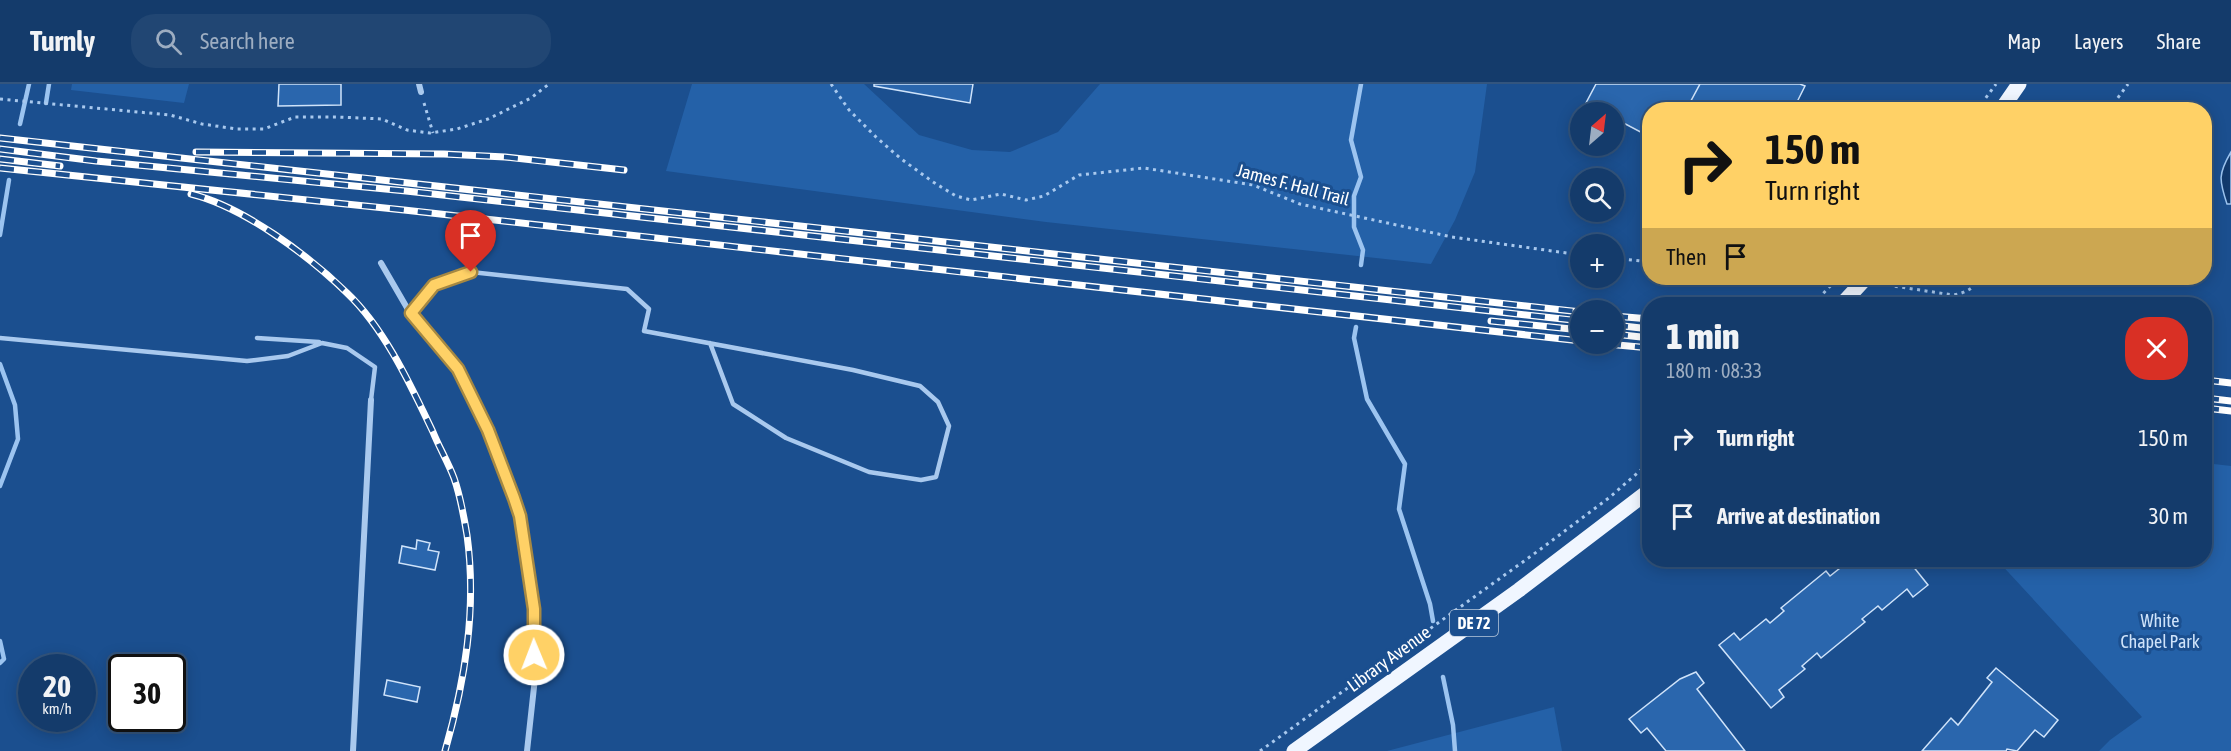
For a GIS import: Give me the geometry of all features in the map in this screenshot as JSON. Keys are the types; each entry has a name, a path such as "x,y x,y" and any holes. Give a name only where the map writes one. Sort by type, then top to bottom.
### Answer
{"main road":[{"path":"2007,102 2019,84"},
{"path":"1850,297 1863,285"},
{"name":"Library Avenue","path":"1294,751 1519,590 1642,495"}],"street":[{"path":"419,84 421,92"},
{"path":"381,263 411,313 458,369 488,430 520,516 534,609 535,678 527,751"},
{"path":"353,751 372,400"}],"lane":[{"path":"411,313 434,285 471,272 627,288 649,309 644,331 710,343 853,369 920,386 938,402 949,426 936,477 921,480 869,472 786,438 733,404 710,343"},
{"path":"0,338 247,361 288,356 322,343"},
{"path":"257,338 322,343 347,348 375,366 372,400"}],"path":[{"path":"0,99 170,115 202,124 237,129 264,129 277,126 295,117 337,117 382,119 407,130 433,133 457,129 488,118 531,98 549,84"},
{"name":"James F. Hall Trail","path":"831,84 849,110 900,158 956,196 971,200 1001,194 1026,200 1044,196 1079,175 1144,168 1252,185 1300,204 1452,237 1570,253"},
{"path":"1983,102 1996,84"},
{"path":"2115,102 2128,84"},
{"path":"421,92 433,133"},
{"path":"1624,259 1642,261"},
{"path":"1820,297 1831,285"},
{"path":"1899,285 1963,294 1975,285"},
{"path":"1260,751 1547,544 1610,497 1642,469"}],"green space":[{"path":"72,84 189,84 184,103 71,90"},
{"path":"692,84 864,84 919,135 972,150 1010,152 1058,132 1100,84 1487,84 1475,172 1455,220 1431,264 1046,222 666,171"},
{"name":"White Chapel Park","path":"2212,464 2231,466 2231,751 2099,751 2110,740 2142,717 2003,567 2212,567"},
{"path":"1554,707 1562,751 1387,751"}],"shaded area":[{"path":"2231,152 2231,204 2227,204 2221,177"}],"building":[{"path":"279,84 341,84 341,105 278,106"},
{"path":"874,84 973,84 970,103 874,86"},
{"path":"1596,84 1700,84 1690,102 1642,102 1642,133 1624,123 1624,102 1587,102"},
{"path":"1700,84 1800,84 1805,86 1797,102 1690,102"},
{"path":"417,540 430,543 428,550 439,552 435,570 399,563 402,546 416,549"},
{"path":"1841,567 1914,567 1928,585 1913,597 1907,589 1882,610 1878,606 1862,619 1865,622 1821,658 1817,653 1802,666 1805,669 1779,690 1784,697 1771,708 1719,645 1734,633 1740,640 1766,619 1770,623 1784,611 1781,608 1826,571 1830,576"},
{"path":"1996,668 2058,720 2044,737 2035,730 2017,751 2007,749 2006,751 1922,751 1951,718 1958,725 1992,682 1987,678"},
{"path":"1696,672 1704,683 1697,689 1745,751 1666,751 1647,728 1641,733 1629,719 1680,679"},
{"path":"387,680 420,687 417,702 384,695"}],"waterway":[{"path":"20,124 29,84"},
{"path":"46,103 49,84"},
{"path":"1361,84 1351,140 1361,177 1354,196 1354,227 1363,250 1361,265"},
{"path":"0,235 9,180"},
{"path":"1356,327 1354,338 1367,399 1405,464 1399,509 1430,604 1433,621"},
{"path":"0,364 15,405 18,439 0,486"},
{"path":"0,641 4,659 0,663"},
{"path":"1443,677 1453,725 1455,751"}],"railway":[{"path":"0,138 1570,311"},
{"path":"0,149 96,161 406,191 1570,320"},
{"path":"196,152 444,154 505,157 624,170"},
{"path":"0,159 60,166"},
{"path":"0,168 404,210 1570,340"},
{"path":"191,194 211,200 275,234 332,279 361,307 396,359 449,466 458,492 466,528 471,590 463,671 445,751"},
{"path":"1624,317 1642,318"},
{"path":"1491,321 1570,329"},
{"path":"1624,326 1642,328"},
{"path":"1624,335 1642,337"},
{"path":"1624,346 1642,347"},
{"path":"2212,381 2231,383"},
{"path":"2212,399 2231,401"},
{"path":"2212,409 2231,411"}],"route":[{"path":"471,272 434,285 411,313 458,369 488,430 514,498 520,516 534,609 534,655"}]}
